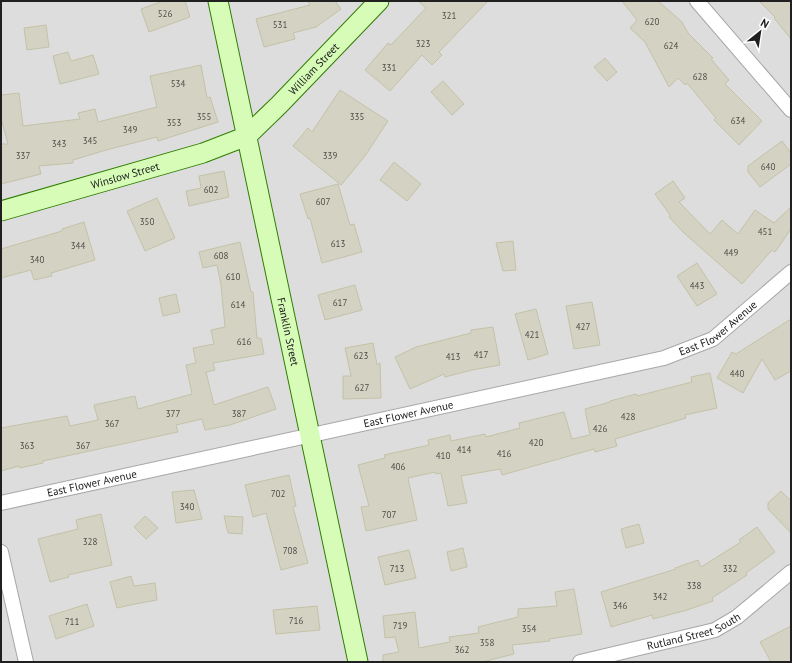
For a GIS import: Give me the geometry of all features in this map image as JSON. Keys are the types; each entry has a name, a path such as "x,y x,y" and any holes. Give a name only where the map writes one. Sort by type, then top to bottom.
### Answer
{"street":[{"name":"Franklin Street","path":"218,1 358,662"},
{"name":"William Street","path":"247,136 279,105 379,1"},
{"path":"697,1 791,110"},
{"name":"Winslow Street","path":"1,212 203,153 247,136"},
{"name":"East Flower Avenue","path":"1,503 664,358 713,339 791,272"},
{"path":"1,552 26,662"},
{"name":"Rutland Street South","path":"580,662 715,630 737,617 791,572"}],"shaded area":[{"path":"1,1 791,1 791,662 1,662"}],"building":[{"path":"163,1 185,1 190,17 149,32 141,9"},
{"path":"308,1 335,1 341,9 316,27 293,33 295,39 264,47 256,19 310,5"},
{"path":"418,1 488,1 439,52 442,55 432,65 422,55 390,91 365,70 388,43 391,45 426,8"},
{"path":"622,1 658,1 682,22 688,33 713,58 711,59 729,80 725,84 762,121 739,145 714,120 716,118 687,83 685,85 678,78 669,87 645,42 630,28 637,20"},
{"path":"759,1 791,1 791,39 774,18 775,17"},
{"path":"46,25 49,47 27,50 24,28"},
{"path":"68,52 71,61 93,55 99,74 60,84 53,56"},
{"path":"605,58 617,72 607,81 594,67"},
{"path":"201,65 207,98 210,97 218,122 158,141 157,137 106,150 73,160 73,163 39,166 41,174 1,184 1,144 8,144 1,118 1,95 19,93 23,126 80,119 78,113 95,109 98,122 157,107 150,76"},
{"path":"443,81 464,104 452,115 431,92"},
{"path":"340,90 388,121 365,156 341,185 293,146 308,128 312,132"},
{"path":"782,141 791,153 791,164 760,187 748,172 748,166"},
{"path":"394,162 421,184 407,201 380,180"},
{"path":"224,171 229,197 189,206 186,191 201,188 199,176"},
{"path":"673,181 685,198 679,202 710,234 722,220 738,234 755,210 774,223 791,207 791,229 775,252 772,250 742,284 684,233 669,217 670,215 655,194"},
{"path":"338,184 350,225 354,224 362,252 322,263 310,218 308,219 300,194"},
{"path":"157,198 175,238 145,251 127,211"},
{"path":"84,222 95,260 51,273 52,276 34,280 31,270 1,278 1,249 62,231 62,229"},
{"path":"513,241 516,270 503,271 496,243"},
{"path":"240,242 251,292 253,292 257,338 261,338 264,354 213,363 215,370 206,372 214,405 268,387 276,409 230,425 205,430 202,419 176,425 178,432 43,461 43,463 20,468 19,466 1,471 1,428 67,416 70,426 98,420 94,405 135,396 138,409 192,394 186,365 196,363 193,348 214,344 211,330 225,327 221,285 217,265 203,268 199,252"},
{"path":"697,263 717,294 697,306 677,276"},
{"path":"355,285 362,310 325,320 318,295"},
{"path":"176,294 180,312 163,316 159,298"},
{"path":"592,302 600,345 574,349 566,306"},
{"path":"536,309 548,354 528,360 515,314"},
{"path":"791,319 791,371 775,380 762,359 743,393 717,378 732,352 736,354"},
{"path":"493,327 500,365 445,377 444,374 410,389 395,357 416,347 471,333 471,330"},
{"path":"373,343 377,365 380,363 381,398 343,399 343,376 351,376 345,348"},
{"path":"710,373 717,408 685,415 686,418 615,439 617,446 595,452 594,449 502,475 500,469 461,476 467,503 448,506 441,473 436,474 435,472 408,478 417,520 366,531 361,507 369,506 358,465 385,458 384,455 429,445 428,440 450,435 451,441 485,434 486,437 520,428 519,423 564,412 572,439 590,435 585,409 636,394 637,396 692,382 691,377"},
{"path":"289,475 296,506 293,507 308,563 281,570 266,513 253,517 245,485"},
{"path":"194,490 202,519 176,523 172,492"},
{"path":"781,491 791,501 791,533 768,509 768,503"},
{"path":"101,514 112,565 68,575 69,577 50,582 38,539 78,529 76,520"},
{"path":"145,516 158,528 146,539 134,527"},
{"path":"224,516 243,517 242,534 228,533"},
{"path":"639,524 644,543 626,548 621,529"},
{"path":"757,527 775,552 746,573 747,575 712,598 713,601 653,619 652,615 611,627 601,592 676,569 675,568 698,560 701,567 741,542 739,540"},
{"path":"463,548 467,567 451,571 447,552"},
{"path":"409,550 416,578 385,585 378,557"},
{"path":"131,576 134,586 155,583 157,600 117,608 110,582"},
{"path":"574,589 582,634 549,639 550,641 512,645 514,654 482,662 383,662 383,655 399,652 395,637 385,638 383,616 415,612 419,648 450,642 449,637 479,633 478,627 518,617 518,609 557,606 555,592"},
{"path":"87,604 94,626 56,639 49,616"},
{"path":"317,606 320,630 276,634 273,610"},
{"path":"791,626 791,662 771,662 760,642"}]}
